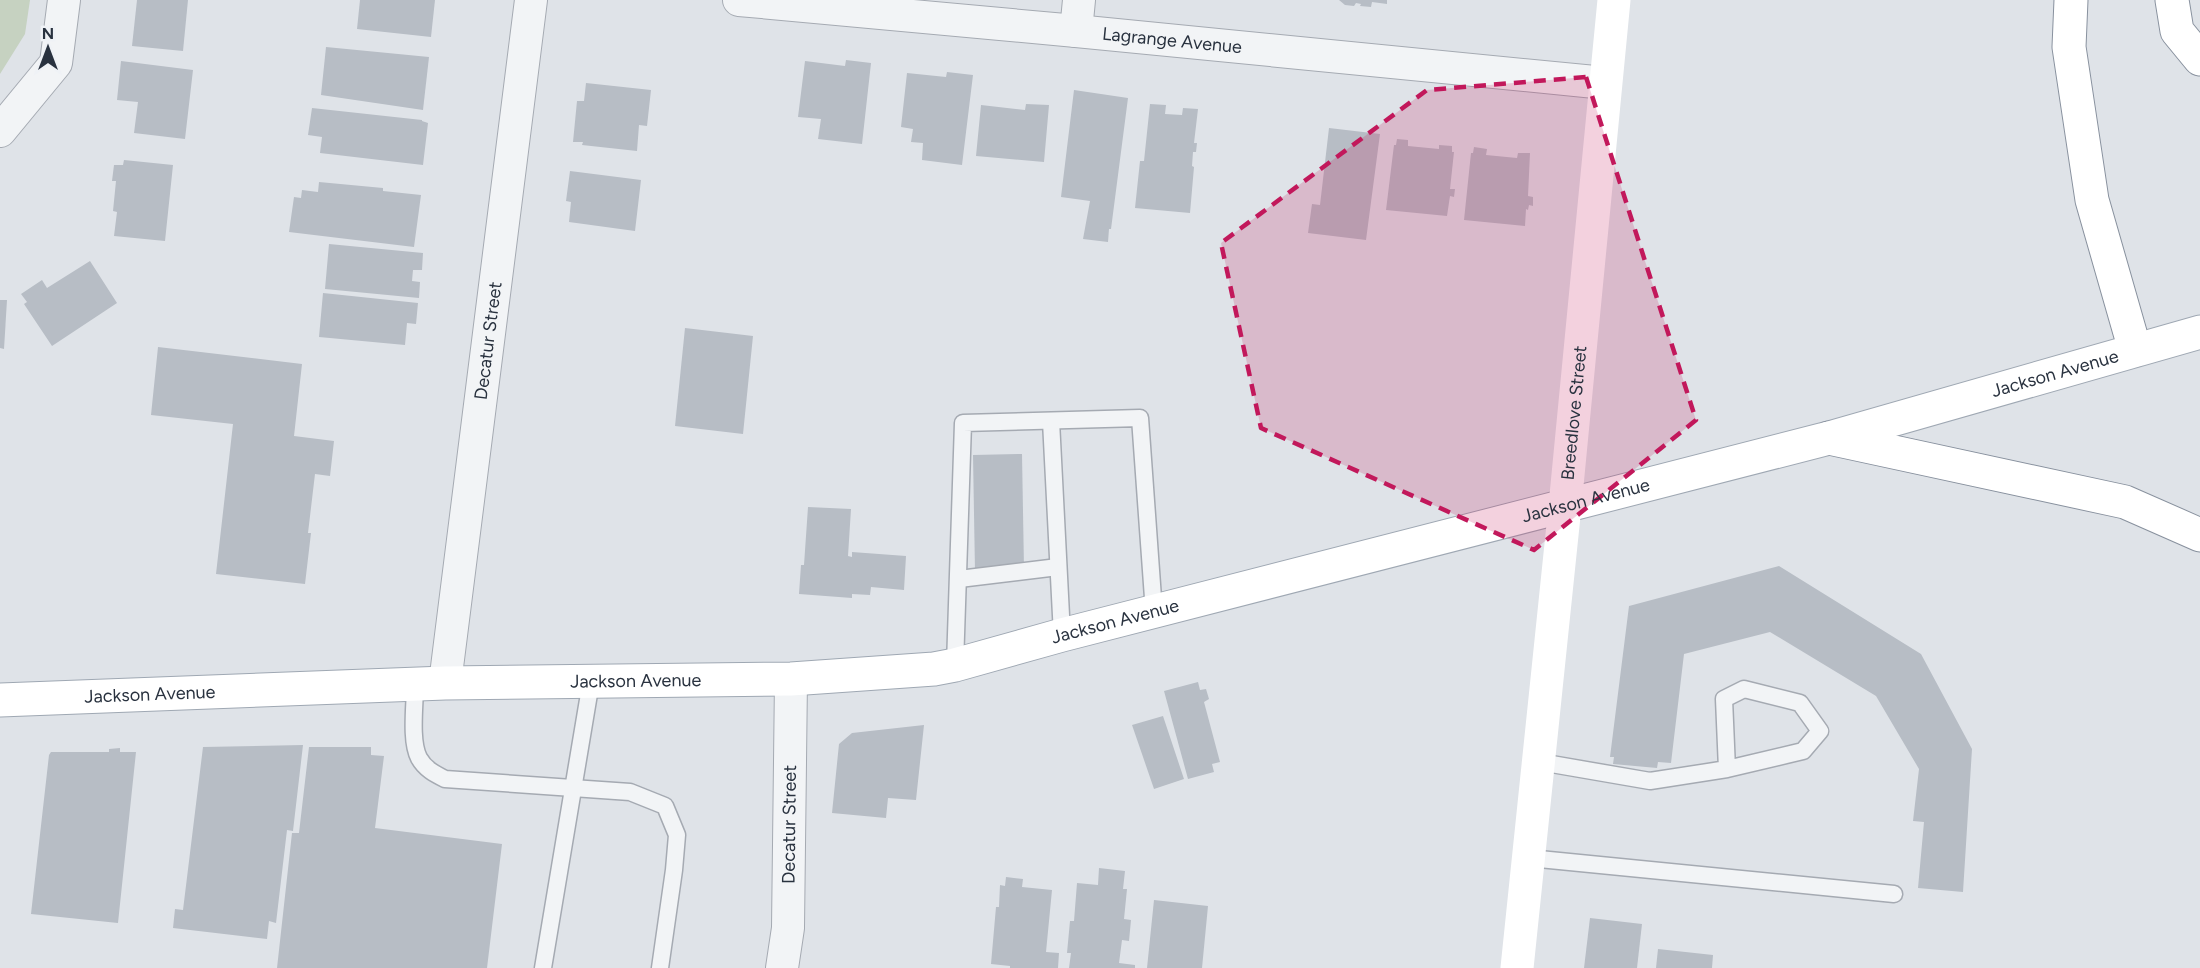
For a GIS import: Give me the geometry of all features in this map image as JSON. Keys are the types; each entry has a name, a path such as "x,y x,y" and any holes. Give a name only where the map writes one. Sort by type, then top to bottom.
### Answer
{"main road":[{"name":"Breedlove Street","path":"1516,968 1565,506 1614,0"},
{"path":"2071,0 2069,47 2092,200 2135,350"},
{"path":"2172,0 2177,31 2200,59"},
{"name":"Jackson Avenue","path":"0,700 430,684 791,679 934,669 1830,438 2200,332"},
{"path":"1830,438 2125,502 2200,535"}],"street":[{"path":"0,131 56,63 64,0"},
{"name":"Decatur Street","path":"430,684 531,0"},
{"name":"Lagrange Avenue","path":"739,0 1605,83"},
{"path":"1076,31 1079,0"},
{"name":"Decatur Street","path":"782,968 788,928 791,679"}],"lane":[{"path":"955,665 963,423 1140,418 1154,612"},
{"path":"1051,421 1062,635"},
{"path":"959,579 1059,567"},
{"path":"543,968 591,682"},
{"path":"430,684 415,738 419,758 429,771 445,780 630,792 665,806 677,835 660,968"},
{"path":"1539,762 1650,781 1727,769 1803,751 1820,731 1800,703 1744,689 1724,699 1727,769"},
{"path":"1529,858 1894,894"}],"highlighted area":[{"path":"1586,77 1696,420 1534,550 1261,428 1221,243 1427,90"}],"green space":[{"path":"0,0 30,0 25,34 0,74"}],"building":[{"path":"137,0 188,0 183,51 132,46"},
{"path":"360,0 435,0 431,37 357,29"},
{"path":"1339,0 1387,0 1387,4 1372,2 1371,7 1360,6 1361,4 1356,3 1354,6 1345,5"},
{"path":"326,47 429,57 423,110 321,95"},
{"path":"846,60 871,63 862,144 818,139 821,119 798,117 805,61 845,66"},
{"path":"121,61 193,70 185,139 134,133 138,102 117,100"},
{"path":"947,72 973,75 962,165 922,160 923,143 911,142 913,129 901,127 907,73 946,77"},
{"path":"586,83 651,90 647,126 639,125 637,151 573,142 577,101 584,101"},
{"path":"1074,90 1128,98 1108,242 1083,239 1090,201 1061,197"},
{"path":"1026,104 1049,105 1044,162 976,156 981,105 1025,110"},
{"path":"1150,104 1166,105 1165,114 1182,115 1183,108 1198,109 1190,213 1135,208 1140,161 1144,161"},
{"path":"312,108 422,120 428,123 423,165 320,153 322,137 308,135"},
{"path":"1329,128 1380,134 1366,240 1308,233 1312,204 1320,205"},
{"path":"1397,139 1408,140 1408,146 1439,149 1439,145 1452,146 1452,152 1454,152 1450,189 1455,189 1454,197 1450,196 1447,216 1386,210 1394,145"},
{"path":"1474,147 1487,149 1486,155 1517,158 1518,153 1530,153 1528,196 1533,197 1533,206 1529,205 1528,210 1526,209 1525,226 1464,220 1471,153"},
{"path":"124,160 173,165 165,241 114,236 117,212 113,211 116,181 112,181 114,165 123,165"},
{"path":"570,171 641,180 635,231 569,222 571,202 566,201"},
{"path":"319,182 383,188 383,191 421,195 414,247 289,232 294,197 301,198 302,190 318,192"},
{"path":"329,244 423,253 422,270 413,270 412,281 420,282 419,298 325,289"},
{"path":"90,261 117,303 52,346 24,304 27,302 21,294 42,280 47,288"},
{"path":"323,293 418,303 416,324 407,323 405,345 319,337"},
{"path":"0,300 7,300 4,349 0,348"},
{"path":"685,328 753,336 743,434 675,426"},
{"path":"158,347 302,364 294,436 334,441 330,476 315,474 305,584 216,574 233,424 151,415"},
{"path":"1022,454 1024,569 975,571 973,455"},
{"path":"808,507 851,509 848,556 852,557 852,552 906,556 904,590 871,587 870,595 852,594 852,598 799,594 801,565 804,565"},
{"path":"1779,566 1921,654 1972,749 1963,892 1918,888 1924,822 1913,821 1919,769 1876,696 1770,632 1684,654 1671,763 1658,762 1657,768 1613,764 1614,757 1610,757 1629,606"},
{"path":"1198,682 1200,690 1206,689 1209,699 1204,702 1220,762 1212,764 1214,772 1188,779 1164,691"},
{"path":"1163,716 1184,779 1154,789 1132,725"},
{"path":"924,725 916,800 888,798 886,818 832,813 839,744 852,733"},
{"path":"303,745 293,831 287,830 276,923 269,921 267,939 173,928 175,909 183,910 203,747"},
{"path":"309,747 371,747 371,755 384,756 375,828 502,844 487,968 277,968 292,833 299,833"},
{"path":"120,748 120,752 136,752 118,923 31,914 49,755 51,752 109,752 109,749"},
{"path":"1099,868 1125,871 1123,889 1127,889 1124,919 1131,920 1129,941 1122,940 1119,963 1135,965 1135,968 1069,968 1071,953 1067,953 1070,921 1074,921 1077,883 1098,885"},
{"path":"1006,877 1023,879 1022,887 1052,890 1046,952 1059,953 1058,968 1010,968 1010,966 991,964 996,907 999,907 1000,885 1005,886"},
{"path":"1154,900 1208,906 1202,968 1147,968"},
{"path":"1590,918 1642,924 1637,968 1584,968"},
{"path":"1658,949 1713,955 1712,968 1656,968"}]}
